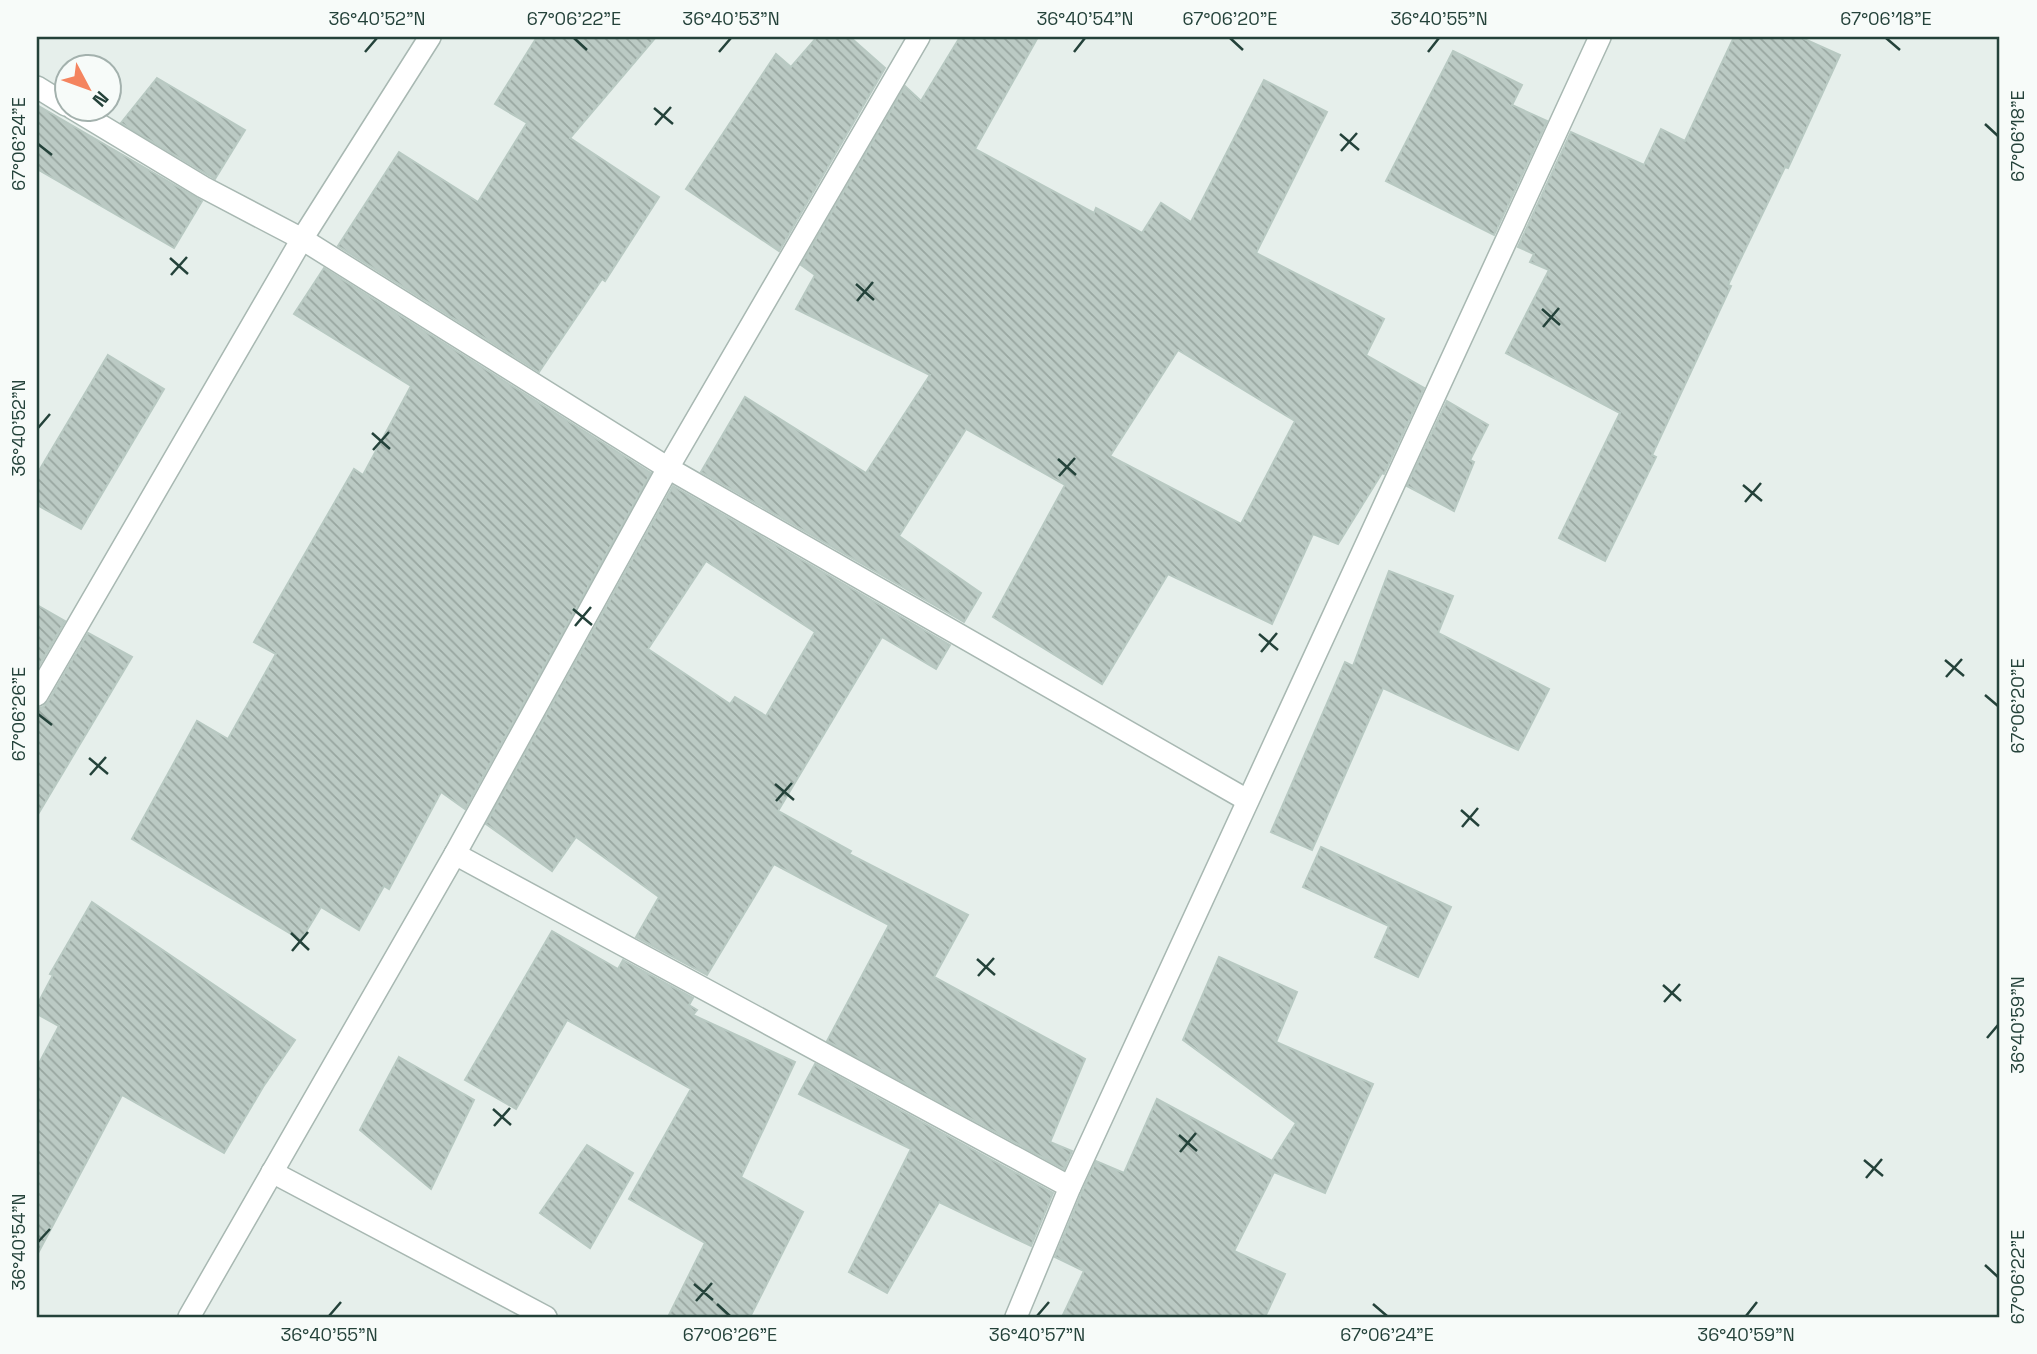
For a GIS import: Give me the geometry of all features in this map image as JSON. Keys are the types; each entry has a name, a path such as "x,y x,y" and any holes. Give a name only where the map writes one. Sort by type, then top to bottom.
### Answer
{"street":[{"path":"37,695 302,239 430,37"},
{"path":"189,1317 455,854 668,468 919,37"},
{"path":"1016,1317 1070,1187 1600,37"},
{"path":"37,87 52,96"},
{"path":"95,122 203,187 302,239 668,468 1247,800"},
{"path":"455,854 1070,1187"},
{"path":"272,1172 546,1317"}],"building":[{"path":"537,37 656,37 570,138 659,197 605,281 602,279 539,372 338,246 399,152 478,202 527,123 495,104"},
{"path":"817,37 850,37 885,68 779,251 686,189 776,54 791,67"},
{"path":"960,37 1038,37 975,149 1094,213 1096,208 1142,233 1161,203 1191,222 1264,80 1327,112 1256,253 1384,319 1366,355 1424,388 1384,474 1382,473 1338,544 1313,534 1272,624 1168,574 1102,684 993,617 1065,485 966,429 899,536 981,593 964,622 701,472 745,397 866,473 930,375 796,309 815,275 801,265 905,86 921,101","holes":["1178,350 1295,421 1241,524 1110,456"]},
{"path":"1734,37 1800,37 1840,55 1788,168 1785,167 1728,285 1731,286 1652,455 1656,457 1605,561 1559,538 1620,413 1506,353 1549,270 1530,262 1534,254 1518,247 1571,132 1644,165 1661,129 1685,141"},
{"path":"1453,51 1522,85 1512,105 1547,121 1494,235 1386,181"},
{"path":"157,78 245,130 215,179 122,122"},
{"path":"37,105 52,114 52,122 66,122 202,201 174,248 37,169"},
{"path":"324,268 651,473 465,809 441,792 389,889 384,886 359,930 321,907 301,940 132,839 197,721 228,739 276,654 254,642 354,469 363,475 411,386 294,314"},
{"path":"108,355 164,389 81,529 37,505 37,474"},
{"path":"1447,401 1488,425 1470,460 1474,462 1454,511 1407,486"},
{"path":"673,486 950,645 936,669 882,637 778,811 851,851 849,854 968,915 934,977 1085,1059 1050,1142 1072,1151 1064,1169 827,1041 889,925 774,864 707,975 636,937 659,897 576,837 552,871 486,824","holes":["706,561 815,632 766,716 735,697 730,704 648,649"]},
{"path":"1389,571 1453,596 1438,633 1549,689 1518,750 1383,688 1312,850 1271,832 1345,662 1353,666"},
{"path":"37,605 65,621 37,669"},
{"path":"88,633 132,657 37,816 37,708 48,702"},
{"path":"1321,847 1451,907 1418,977 1375,957 1389,926 1303,887"},
{"path":"92,902 295,1040 224,1153 122,1095 37,1255 37,1067 59,1026 37,1014 37,1005 53,975 50,974"},
{"path":"552,931 618,969 623,960 693,998 689,1005 697,1010 693,1015 795,1062 741,1177 803,1212 750,1317 668,1317 705,1243 629,1199 691,1089 567,1020 516,1109 465,1080"},
{"path":"1219,957 1297,992 1276,1042 1373,1084 1325,1193 1274,1172 1234,1251 1285,1274 1265,1317 1062,1317 1084,1271 1055,1257 1082,1192 1096,1161 1124,1173 1157,1099 1272,1161 1296,1123 1183,1040"},
{"path":"399,1057 474,1100 431,1189 360,1130"},
{"path":"815,1064 1053,1193 1031,1246 939,1202 887,1293 849,1272 911,1149 799,1094"},
{"path":"587,1145 633,1173 590,1248 540,1213"}]}
